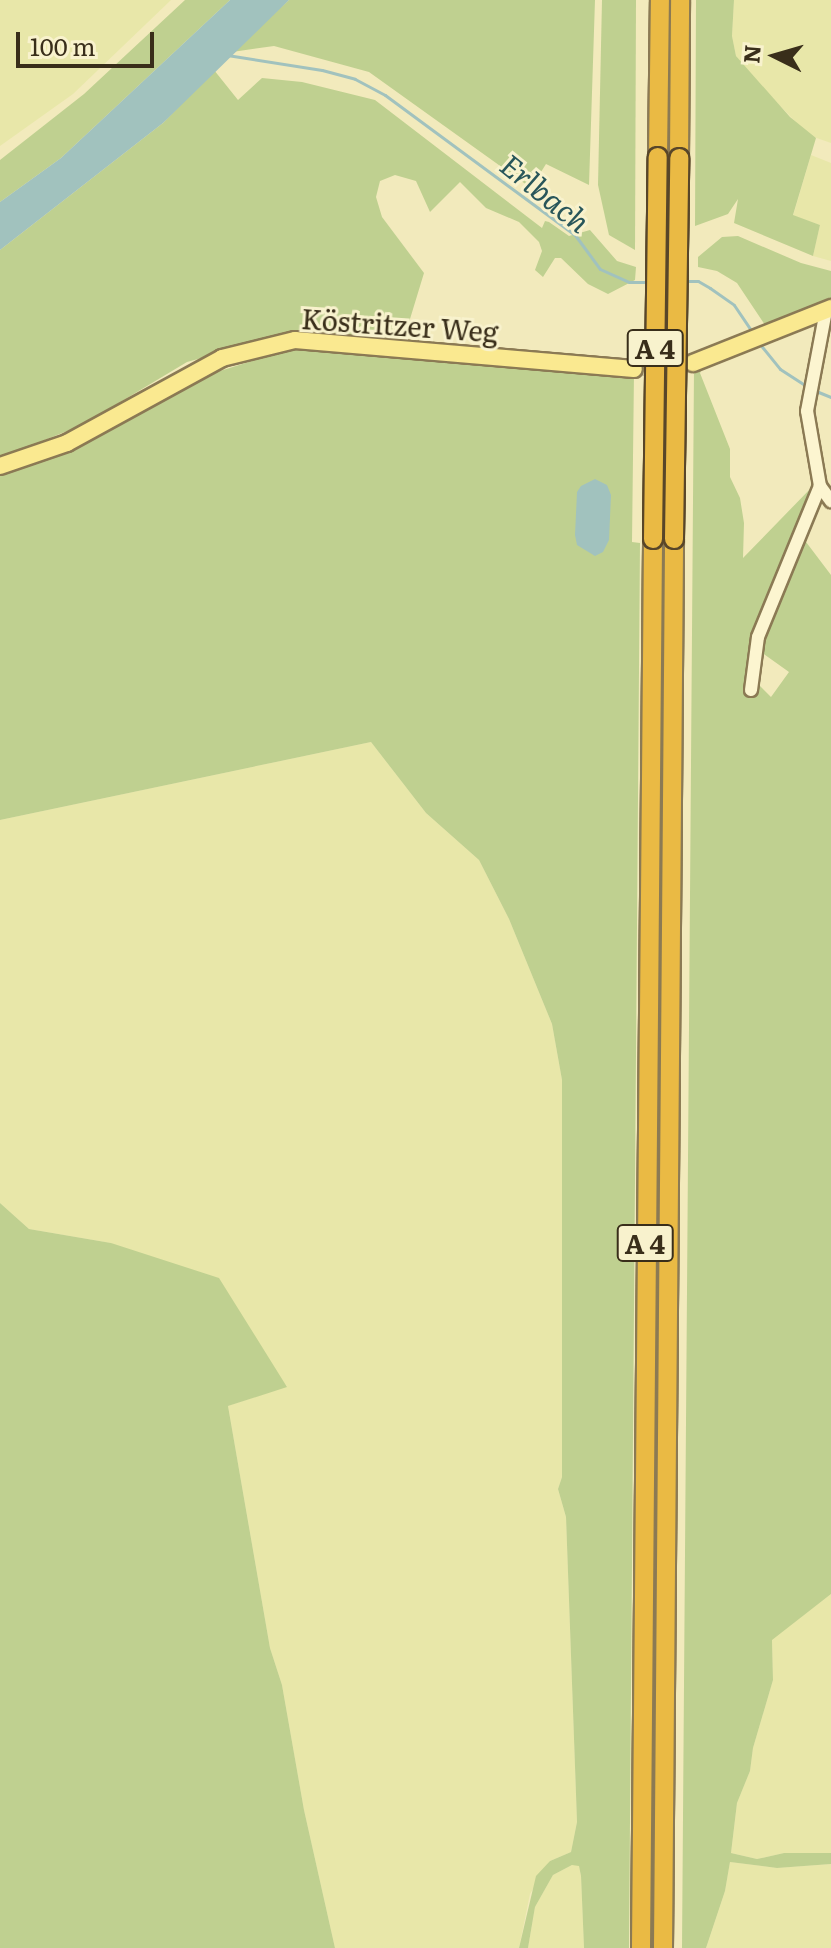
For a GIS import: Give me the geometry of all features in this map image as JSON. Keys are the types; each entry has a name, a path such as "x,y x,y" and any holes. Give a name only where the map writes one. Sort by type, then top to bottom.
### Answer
{"highway":[{"name":"A 4","path":"641,1948 660,0"},
{"name":"A 4","path":"663,1948 680,0"}],"main road":[{"path":"693,363 828,309"},
{"name":"Köstritzer Weg","path":"0,466 67,443 222,358 295,340 634,369"}],"street":[{"path":"828,309 807,411 820,486 831,501"},
{"path":"751,690 758,637 820,486"}],"shaded area":[{"path":"0,0 171,0 73,94 0,146"},
{"path":"734,0 831,0 831,143 808,135 736,56 732,36"},
{"path":"811,155 831,163 831,261 813,256 820,225 793,216"},
{"path":"371,742 426,813 479,860 509,919 552,1024 562,1080 562,1477 558,1489 566,1517 577,1822 571,1852 550,1861 530,1894 519,1948 335,1948 304,1810 282,1685 270,1648 228,1406 287,1386 111,1243 29,1229 0,1203 0,820"},
{"path":"831,1594 831,1853 784,1853 757,1859 731,1853 737,1803 750,1771 753,1748 773,1680 772,1639"},
{"path":"730,1862 777,1868 831,1864 831,1948 706,1948 725,1891"},
{"path":"572,1865 579,1865 581,1876 584,1948 528,1948 535,1907 553,1875"}],"green space":[{"path":"185,0 230,0 61,158 0,202 0,160 84,94"},
{"path":"289,0 595,0 589,185 546,164 531,188 369,72 274,46 232,52"},
{"path":"602,0 636,0 635,250 609,235 598,185"},
{"path":"696,0 734,0 732,36 736,56 790,117 816,138 793,215 820,225 813,256 734,223 738,199 728,214 695,226"},
{"path":"214,70 238,100 262,78 302,82 375,100 542,228 545,221 569,236 590,230 617,261 636,267 635,280 608,294 588,284 561,258 555,258 543,277 535,270 542,251 539,242 519,222 486,208 460,182 430,212 416,181 395,175 380,181 376,197 382,217 424,273 403,342 272,339 187,362 82,425 0,458 0,250 163,123"},
{"path":"738,236 801,263 831,271 831,299 767,328 737,283 717,271 698,267 698,257 722,237"},
{"path":"309,347 634,373 632,542 640,543 629,1948 584,1948 581,1876 579,1866 572,1865 553,1875 535,1907 528,1948 519,1948 536,1876 550,1861 571,1852 577,1822 566,1517 558,1489 562,1477 562,1080 552,1024 509,919 479,860 426,813 371,742 0,820 0,471 188,381 274,354"},
{"path":"703,367 700,373 730,449 730,477 740,498 744,523 743,558 814,485 755,636 756,682 771,697 789,672 761,652 762,638 803,538 831,575 831,1594 772,1640 773,1680 753,1748 750,1771 737,1803 731,1853 757,1859 784,1853 831,1853 831,1864 777,1868 730,1862 725,1891 706,1948 682,1948 694,369"},
{"path":"0,1203 29,1229 111,1243 219,1278 287,1387 228,1406 270,1648 282,1685 304,1810 335,1948 0,1948"}],"water":[{"path":"230,0 289,0 163,123 0,250 0,202 61,158"},
{"path":"595,479 607,485 611,495 609,540 603,552 595,556 577,545 575,535 577,492 581,486"}],"waterway":[{"name":"Erlbach","path":"227,55 322,70 355,79 385,95 575,235 600,269 629,282 651,282"},
{"name":"Erlbach","path":"683,281 698,281 734,305 753,333"},
{"name":"Erlbach","path":"759,343 780,369 809,388"},
{"name":"Erlbach","path":"816,391 831,397"}],"tunnel":[{"path":"634,369 688,363"}]}
